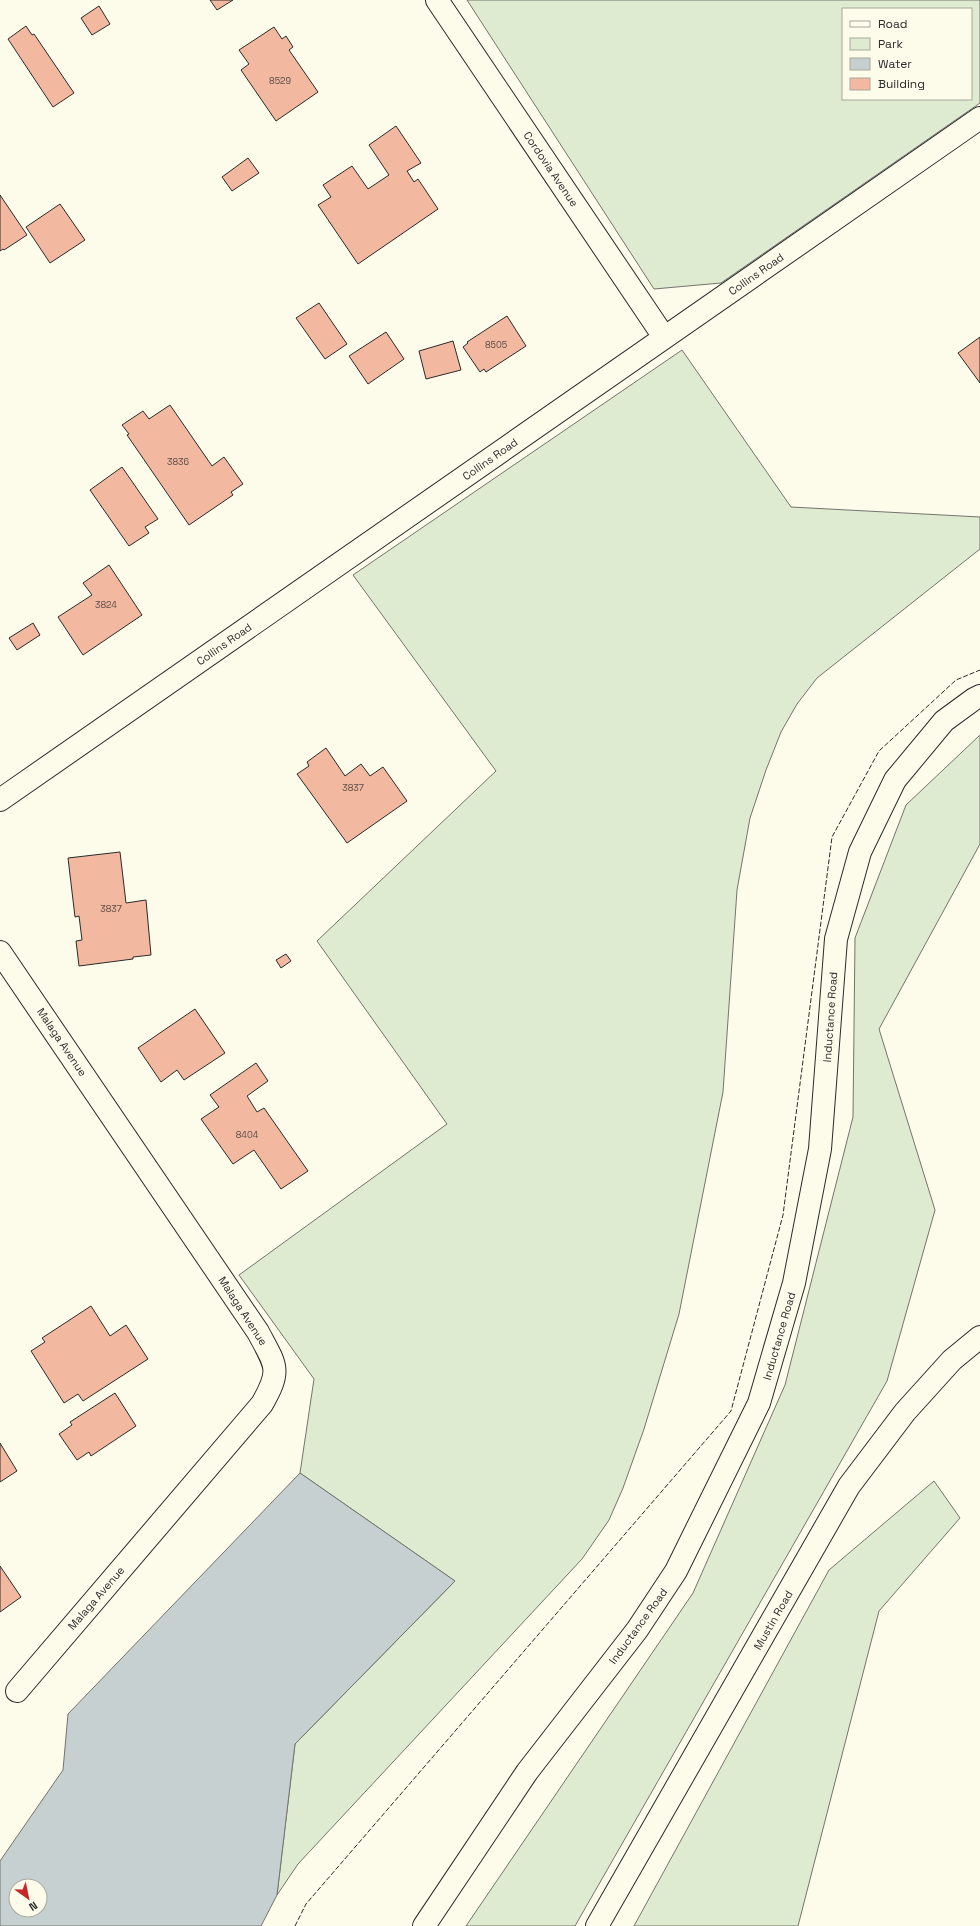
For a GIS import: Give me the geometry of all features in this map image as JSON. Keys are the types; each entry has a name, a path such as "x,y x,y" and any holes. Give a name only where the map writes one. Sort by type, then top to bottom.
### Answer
{"street":[{"name":"Cordovia Avenue","path":"437,0 664,337"},
{"name":"Collins Road","path":"0,800 980,118"},
{"name":"Inductance Road","path":"424,1926 527,1772 637,1630 676,1572 759,1403 794,1283 820,1149 836,939 860,852 895,780 944,721 980,696"},
{"name":"Malaga Avenue","path":"0,952 258,1332 274,1363 274,1383 262,1404 17,1691"},
{"name":"Mustin Road","path":"597,1926 849,1486 906,1412 952,1360 980,1337"}],"green space":[{"path":"467,0 980,0 980,103 721,283 654,289"},
{"path":"682,350 791,507 980,517 980,549 817,678 797,704 781,732 766,770 750,818 737,890 723,1092 679,1314 644,1429 623,1488 609,1520 582,1559 298,1864 277,1895 295,1744 455,1581 300,1473 314,1379 239,1275 447,1124 317,941 496,771 353,575"},
{"path":"980,735 980,844 879,1029 935,1210 887,1381 575,1926 466,1926 693,1593 785,1385 853,1117 855,938 906,805"},
{"path":"934,1481 960,1518 879,1611 798,1926 634,1926 829,1570"}],"water":[{"path":"300,1473 455,1581 295,1744 277,1895 261,1926 0,1926 0,1861 63,1770 68,1714"}],"building":[{"path":"210,0 233,0 217,10"},
{"path":"99,6 110,24 92,35 81,18"},
{"path":"26,26 32,35 34,34 74,93 53,107 8,39"},
{"path":"274,27 282,39 286,36 293,47 289,50 318,92 276,121 241,70 249,64 239,50"},
{"path":"396,126 421,163 407,171 414,182 418,179 438,209 358,264 318,205 331,197 323,185 352,166 368,189 389,175 369,145"},
{"path":"248,158 259,173 232,191 222,177"},
{"path":"0,195 27,235 0,251"},
{"path":"60,204 85,240 50,263 26,227"},
{"path":"319,303 347,344 325,359 296,318"},
{"path":"507,316 526,346 486,372 484,369 480,372 463,347 468,343 467,342"},
{"path":"386,332 404,359 368,384 349,356"},
{"path":"980,337 980,383 958,353"},
{"path":"453,341 461,370 426,379 419,351"},
{"path":"170,405 212,466 224,457 243,484 231,492 233,495 189,525 127,435 129,434 122,425 143,411 149,419"},
{"path":"122,467 158,519 145,527 149,533 129,546 90,490"},
{"path":"109,565 142,615 83,655 58,617 92,595 83,583"},
{"path":"33,623 40,635 17,650 9,638"},
{"path":"326,748 345,776 361,764 370,776 383,767 407,801 347,843 297,774 309,766 307,762"},
{"path":"120,852 126,903 146,900 151,955 133,957 133,959 79,966 76,941 82,940 79,916 75,917 68,858"},
{"path":"286,954 291,961 281,968 276,960"},
{"path":"195,1009 225,1053 184,1080 177,1070 161,1082 138,1048"},
{"path":"256,1063 268,1081 247,1096 257,1112 264,1108 308,1171 281,1189 254,1150 233,1164 201,1119 219,1107 210,1095"},
{"path":"91,1306 110,1336 126,1325 148,1359 83,1401 78,1394 64,1403 31,1351 45,1342 42,1338"},
{"path":"115,1393 136,1426 91,1456 89,1452 77,1460 59,1434 72,1425 70,1422"},
{"path":"0,1443 17,1471 0,1482"},
{"path":"0,1566 21,1597 0,1612"}],"fence":[{"path":"295,1926 306,1904 731,1411 783,1215 832,837 879,751 956,680 980,670"}]}
